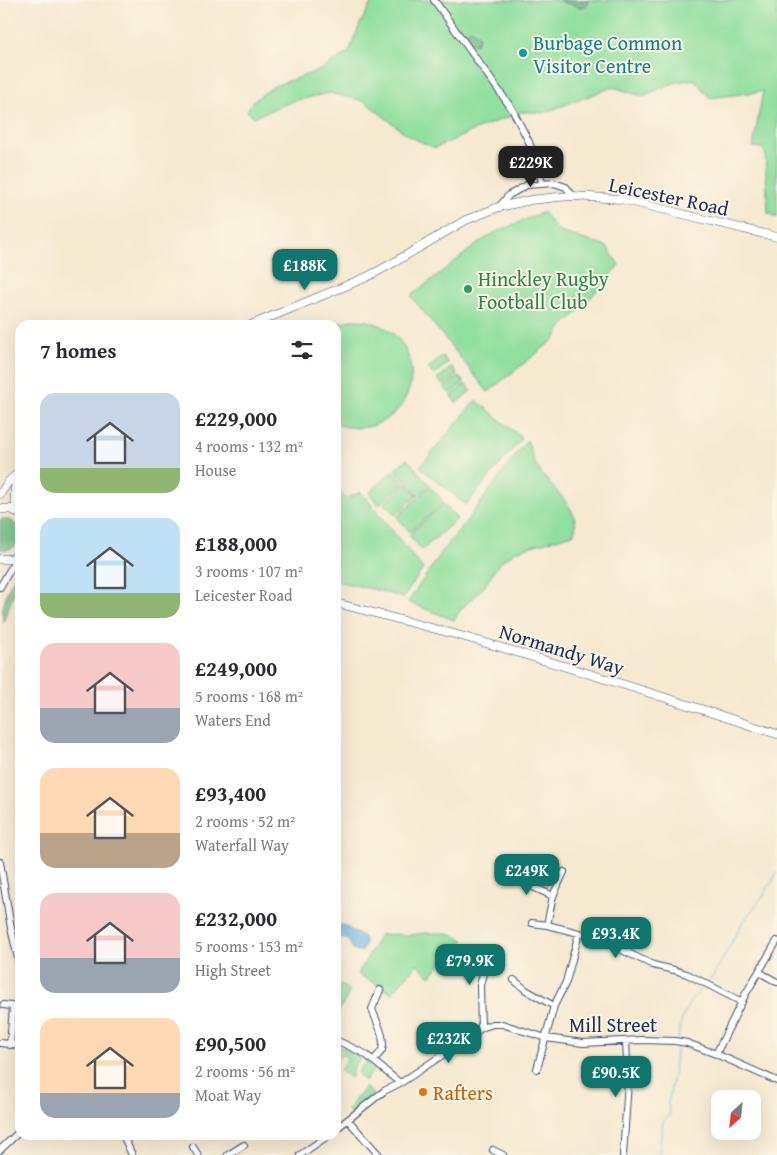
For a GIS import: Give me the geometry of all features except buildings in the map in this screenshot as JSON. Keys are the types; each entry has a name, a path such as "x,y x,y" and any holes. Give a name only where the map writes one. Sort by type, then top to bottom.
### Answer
{"main road":[{"name":"Leicester Road","path":"263,320 367,277 466,220 499,207 531,200 558,196 590,196 621,199 777,237"},
{"path":"0,494 15,476"},
{"path":"0,510 15,512"},
{"path":"0,559 10,560 15,557"},
{"name":"Normandy Way","path":"341,605 467,638 626,685 777,734"}],"street":[{"path":"434,0 512,109 529,142 542,184"},
{"path":"499,207 509,195 527,186 554,183 566,187 573,196"},
{"path":"0,587 15,562"},
{"path":"0,862 15,928"},
{"path":"547,925 552,896 564,872"},
{"path":"511,877 552,896"},
{"path":"532,923 595,937 653,965 687,974 742,1002"},
{"path":"537,1069 554,1006 566,982 579,933"},
{"path":"716,1054 742,1002 777,941"},
{"path":"341,1125 384,1091 400,1083 462,1043 481,1028 480,985 484,970 493,951"},
{"path":"454,971 462,964 484,970"},
{"path":"759,972 777,982"},
{"path":"514,980 526,990 554,1006"},
{"path":"374,1060 382,1051 381,1034 372,1009 380,990"},
{"path":"3,1005 15,1007"},
{"path":"10,1044 15,1018"},
{"name":"Mill Street","path":"481,1028 498,1024 546,1038 583,1043 663,1040 687,1043 777,1081"},
{"path":"623,1155 628,1082 626,1041"},
{"path":"341,1042 374,1060 400,1083"},
{"path":"0,1043 15,1044"},
{"path":"348,1120 379,1155"},
{"path":"0,1150 15,1136"},
{"path":"125,1140 132,1155"},
{"path":"300,1155 322,1140"},
{"path":"228,1155 244,1145"},
{"path":"193,1147 198,1155"},
{"path":"493,1150 503,1155"}],"green space":[{"path":"373,0 777,0 777,217 768,213 765,152 761,148 753,147 763,91 710,98 694,79 676,82 642,96 613,87 543,113 521,112 435,148 410,137 364,101 330,93 293,101 254,117 247,111 252,102 274,86 320,70 349,52 360,24"},
{"path":"559,0 588,0 587,5 580,8"},
{"path":"470,29 479,36 476,44 468,37 467,33"},
{"path":"543,212 559,232 607,247 619,265 577,313 563,326 557,337 488,392 411,296 481,241 494,233"},
{"path":"361,320 377,324 395,336 407,353 411,373 410,384 405,398 391,416 373,426 363,428 341,425 341,323"},
{"path":"443,356 448,363 434,375 428,368"},
{"path":"452,367 457,374 443,385 437,379"},
{"path":"458,376 464,382 450,394 444,387"},
{"path":"465,384 471,391 456,403 451,396"},
{"path":"476,400 522,438 466,505 420,467"},
{"path":"527,440 539,469 571,509 575,526 573,534 518,550 504,559 484,587 461,609 454,620 408,602 444,549"},
{"path":"407,459 430,485 418,495 395,469"},
{"path":"393,471 404,483 379,505 369,493"},
{"path":"406,484 417,496 395,515 384,504"},
{"path":"430,487 444,502 410,532 397,517"},
{"path":"361,492 423,569 403,598 341,582 341,494 345,499"},
{"path":"444,504 457,519 422,550 409,535"},
{"path":"0,520 10,521 15,524 15,547 0,549"},
{"path":"15,576 15,591 3,623 4,602"},
{"path":"424,933 446,933 464,940 430,976 417,964 392,993 358,974 380,935 395,934 405,936"},
{"path":"341,985 350,991 341,1008"},
{"path":"341,1047 362,1057 354,1066 353,1076 350,1078 341,1071 348,1059 342,1054 341,1055"},
{"path":"367,1060 376,1067 365,1081 357,1073"},
{"path":"365,1087 373,1094 351,1113 347,1110"}],"water":[{"path":"341,925 363,936 365,942 361,952 354,950 347,939 341,938"}],"waterway":[{"path":"709,980 712,978 743,922 763,896 777,873"},
{"path":"678,1039 686,1010 693,998 703,987"},
{"path":"658,1155 663,1122 670,1114 668,1104 677,1043"}],"place":[{"name":"Burbage Common Visitor Centre","path":"523,53"},
{"name":"Hinckley Rugby Football Club","path":"468,289"},
{"name":"Rafters","path":"423,1092"}]}
